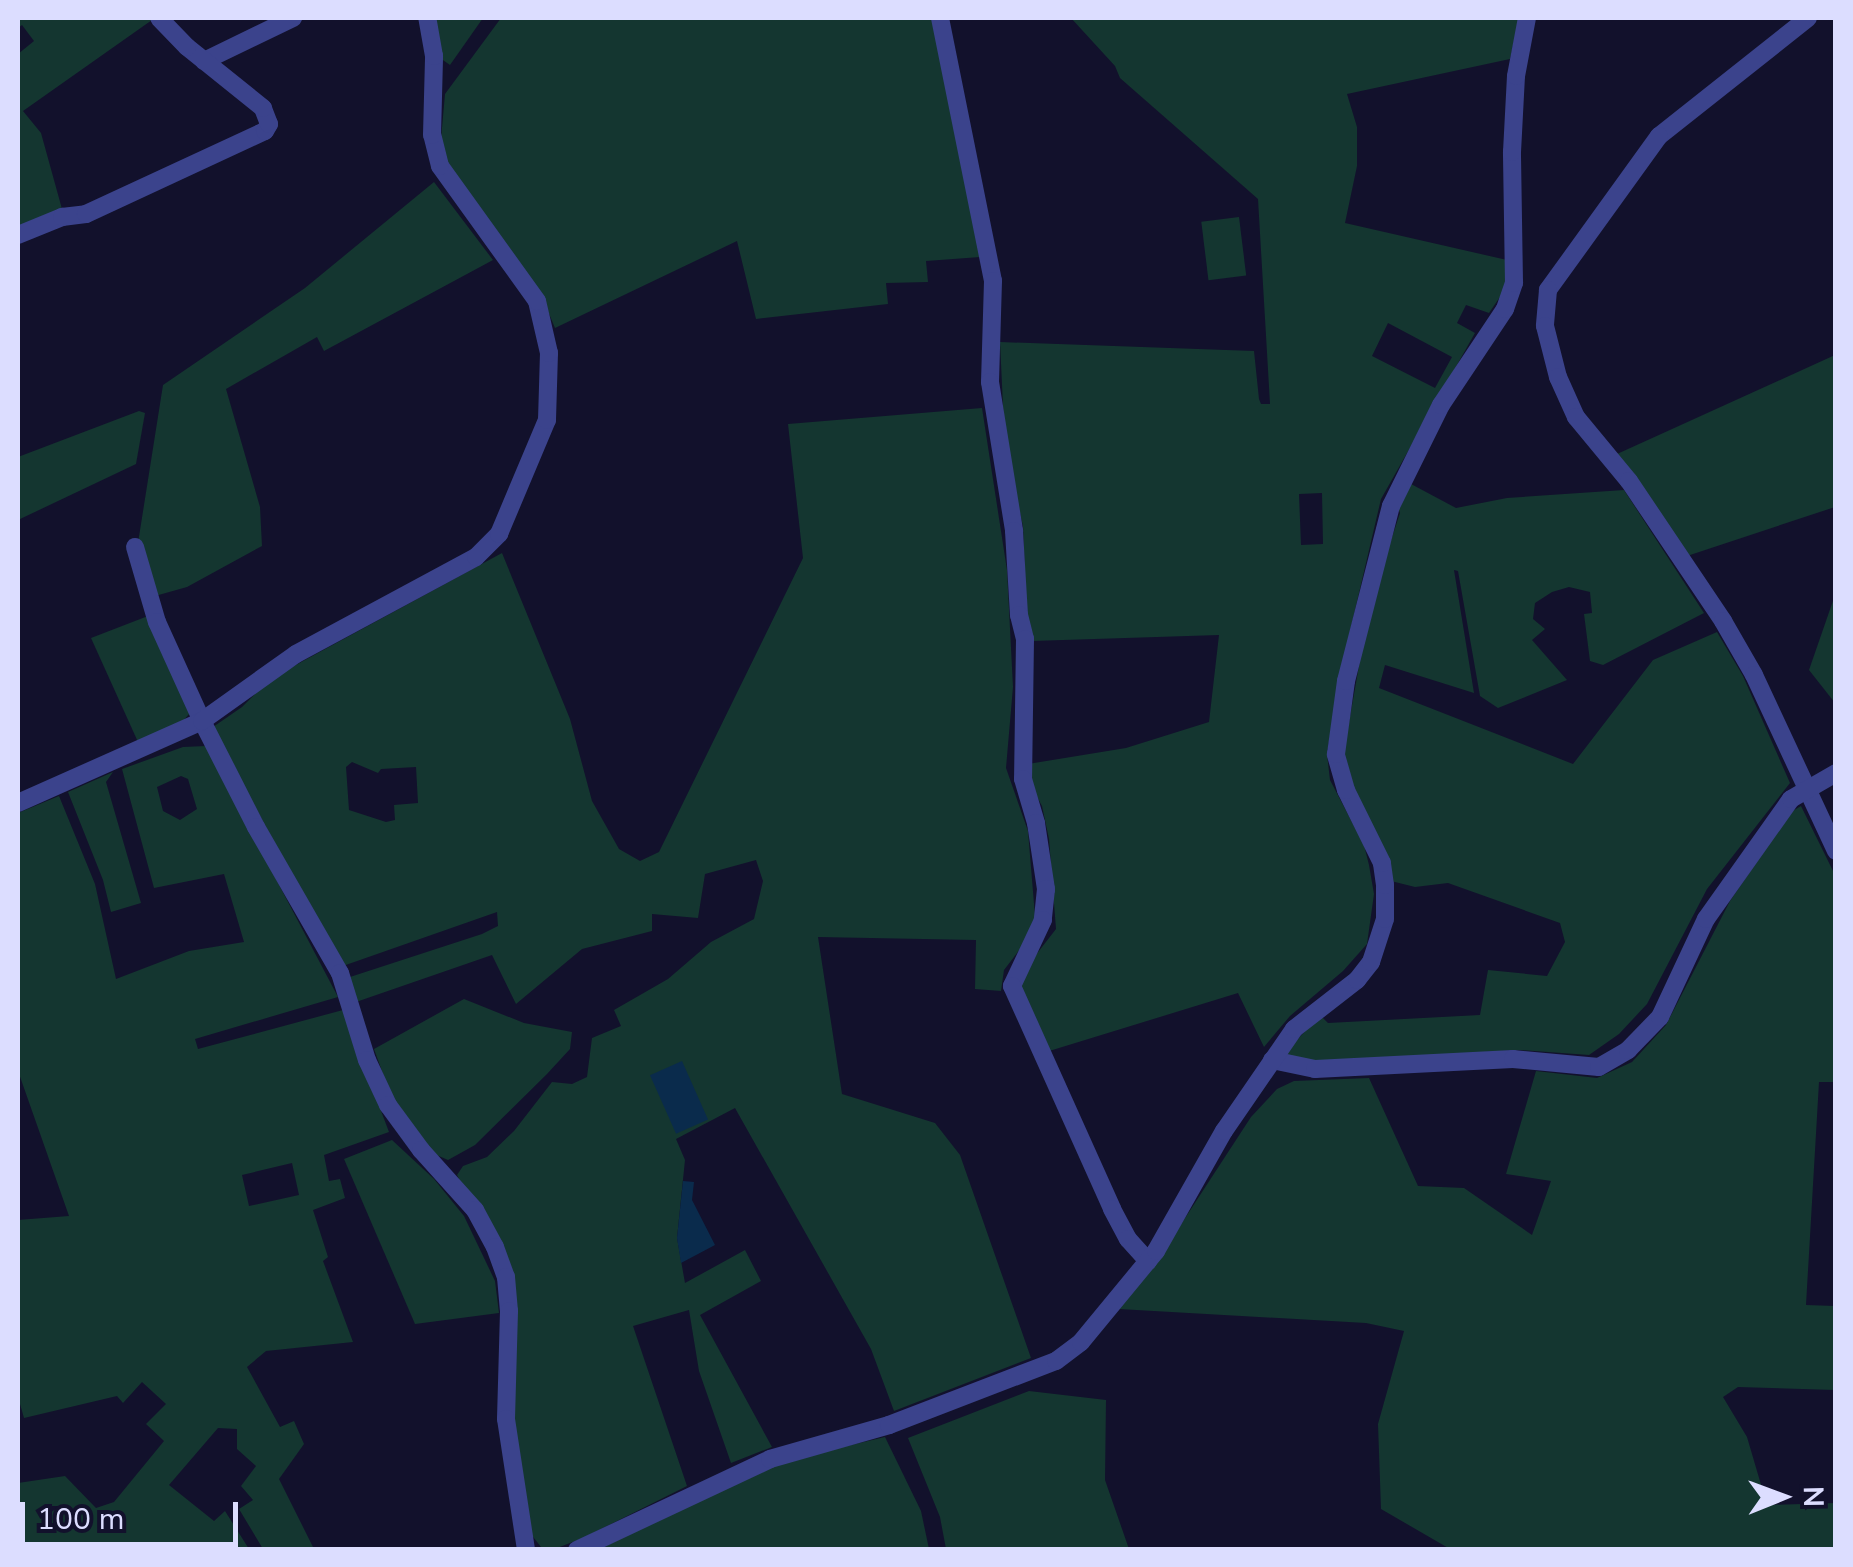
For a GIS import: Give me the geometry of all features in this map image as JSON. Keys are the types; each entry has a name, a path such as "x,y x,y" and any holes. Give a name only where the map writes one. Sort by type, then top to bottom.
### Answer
{"street":[{"path":"18,234 62,217 86,214 265,131 269,124 263,108 204,61 159,18"},
{"path":"204,61 293,18"},
{"path":"18,803 202,721 296,654 493,544 546,420 550,366 537,301 440,166 432,135 434,56 427,18"},
{"path":"940,18 993,281 990,382 1014,530 1019,615 1025,639 1023,779 1036,822 1046,889 1043,920 1012,986 1112,1210 1128,1240 1148,1260"},
{"path":"582,1548 770,1459 922,1414 1056,1361 1081,1342 1148,1260 1224,1131 1294,1029 1357,980 1381,940 1385,919 1382,863 1346,790 1336,754 1346,681 1391,506 1441,405 1505,310 1514,283 1510,188 1516,76 1527,18"},
{"path":"1808,18 1659,136 1548,290 1545,326 1564,395 1588,433 1629,481 1723,621 1761,690 1804,789 1836,850"},
{"path":"1514,283 1548,290"},
{"path":"134,548 156,622 202,721 256,828 340,973 367,1060 388,1105 421,1150 475,1210 495,1247 506,1278 506,1419 526,1550"},
{"path":"1272,1060 1315,1069 1513,1059 1599,1068 1628,1050 1660,1017 1706,919 1791,799 1836,773"}],"green space":[{"path":"18,18 152,20 23,111 41,133 62,209 18,229 18,54 34,41 22,25 18,28"},
{"path":"433,18 483,18 450,65 440,58"},
{"path":"501,18 932,18 980,257 926,261 928,282 886,283 888,304 756,319 737,241 555,328 542,297 445,164 441,139 445,94"},
{"path":"1071,18 1519,18 1510,59 1347,94 1357,127 1357,166 1345,223 1507,260 1506,276 1504,291 1489,313 1466,305 1457,323 1475,333 1381,499 1340,674 1327,754 1330,780 1364,845 1369,865 1374,894 1367,944 1343,971 1290,1016 1264,1047 1238,993 1046,1052 1020,993 1021,974 1056,929 1049,839 1042,806 1028,780 1028,764 1126,748 1209,722 1219,635 1032,641 1027,625 1023,526 1005,449 1000,342 1254,351 1259,399 1261,404 1270,404 1258,199 1120,78 1115,66","holes":["1388,323 1452,357 1435,388 1372,356","1322,493 1323,544 1301,545 1299,494"]},
{"path":"434,182 493,260 324,351 317,337 226,389 260,507 262,546 187,587 155,596 138,543 163,385 305,288"},
{"path":"1239,217 1246,276 1208,280 1201,222"},
{"path":"1835,355 1835,507 1684,557 1617,454"},
{"path":"982,408 1007,570 1013,687 1006,768 1028,831 1036,928 1004,970 1001,991 975,989 976,940 818,937 842,1094 935,1123 960,1155 1031,1358 894,1411 871,1349 735,1108 676,1139 685,1160 677,1238 685,1283 745,1250 761,1281 700,1315 772,1447 731,1463 699,1371 689,1310 633,1326 687,1486 583,1538 557,1548 541,1547 530,1533 513,1421 510,1277 457,1175 463,1166 487,1157 514,1131 552,1082 572,1084 587,1077 592,1038 621,1026 614,1010 668,979 711,942 754,919 763,881 756,860 705,874 698,918 652,914 652,931 582,949 516,1004 492,955 356,1002 350,977 482,934 498,926 497,912 340,967 213,727 242,707 270,679 502,553 570,719 592,801 619,849 640,861 659,852 803,558 788,424","holes":["352,762 378,773 381,769 416,767 418,803 394,805 395,820 386,822 349,810 346,767"]},
{"path":"139,411 145,413 136,464 18,520 18,457"},
{"path":"1411,484 1456,508 1507,498 1624,490 1704,613 1603,665 1590,661 1584,614 1592,613 1590,592 1569,587 1552,592 1535,603 1533,619 1545,629 1532,640 1567,680 1498,708 1480,696 1458,571 1454,570 1474,693 1385,665 1379,688 1573,764 1653,660 1717,632 1743,676 1790,783 1707,889 1647,1004 1619,1034 1589,1055 1519,1050 1313,1062 1284,1054 1320,1015 1328,1023 1480,1015 1488,970 1547,976 1565,942 1560,923 1448,883 1415,887 1391,881 1350,784 1343,756 1370,604 1400,513 1398,508"},
{"path":"1835,595 1835,703 1809,670"},
{"path":"148,616 191,712 182,722 138,742 91,638"},
{"path":"206,746 338,997 195,1039 198,1049 343,1010 389,1132 324,1155 329,1181 340,1179 345,1198 313,1210 328,1257 323,1261 353,1342 266,1351 247,1367 280,1427 294,1421 304,1444 279,1479 314,1549 263,1549 239,1509 253,1500 241,1486 256,1466 237,1449 237,1429 218,1428 169,1485 214,1521 225,1511 249,1549 18,1550 18,1483 65,1476 96,1508 114,1502 164,1441 146,1424 166,1404 142,1382 123,1403 117,1396 24,1418 18,1397 18,1220 69,1216 18,1071 18,813 59,796 95,884 116,979 189,951 244,942 224,874 154,888 122,769 183,747","holes":["181,776 188,779 197,809 180,820 163,811 157,787","292,1163 299,1195 249,1206 242,1175"]},
{"path":"113,772 106,782 141,903 111,912 103,880 68,792"},
{"path":"1801,806 1835,875 1835,1082 1819,1082 1806,1305 1835,1306 1835,1390 1738,1387 1723,1397 1747,1437 1767,1505 1835,1503 1835,1549 1450,1549 1381,1509 1378,1424 1404,1331 1366,1323 1119,1309 1159,1258 1251,1117 1277,1089 1294,1081 1369,1078 1418,1186 1464,1188 1532,1235 1551,1181 1506,1174 1536,1071 1597,1078 1632,1062 1666,1025 1730,901 1791,812"},
{"path":"464,999 524,1023 572,1032 570,1049 547,1074 475,1145 448,1160 432,1153 395,1107 374,1049"},
{"path":"392,1140 434,1179 464,1216 495,1281 499,1313 415,1324 344,1159"},
{"path":"1029,1391 1106,1400 1105,1480 1129,1549 946,1549 940,1517 908,1438"},
{"path":"885,1437 921,1511 929,1549 598,1550 770,1464"}],"water":[{"path":"682,1061 708,1119 676,1134 650,1075"},
{"path":"683,1181 694,1182 692,1200 715,1245 681,1263 677,1238"}]}
